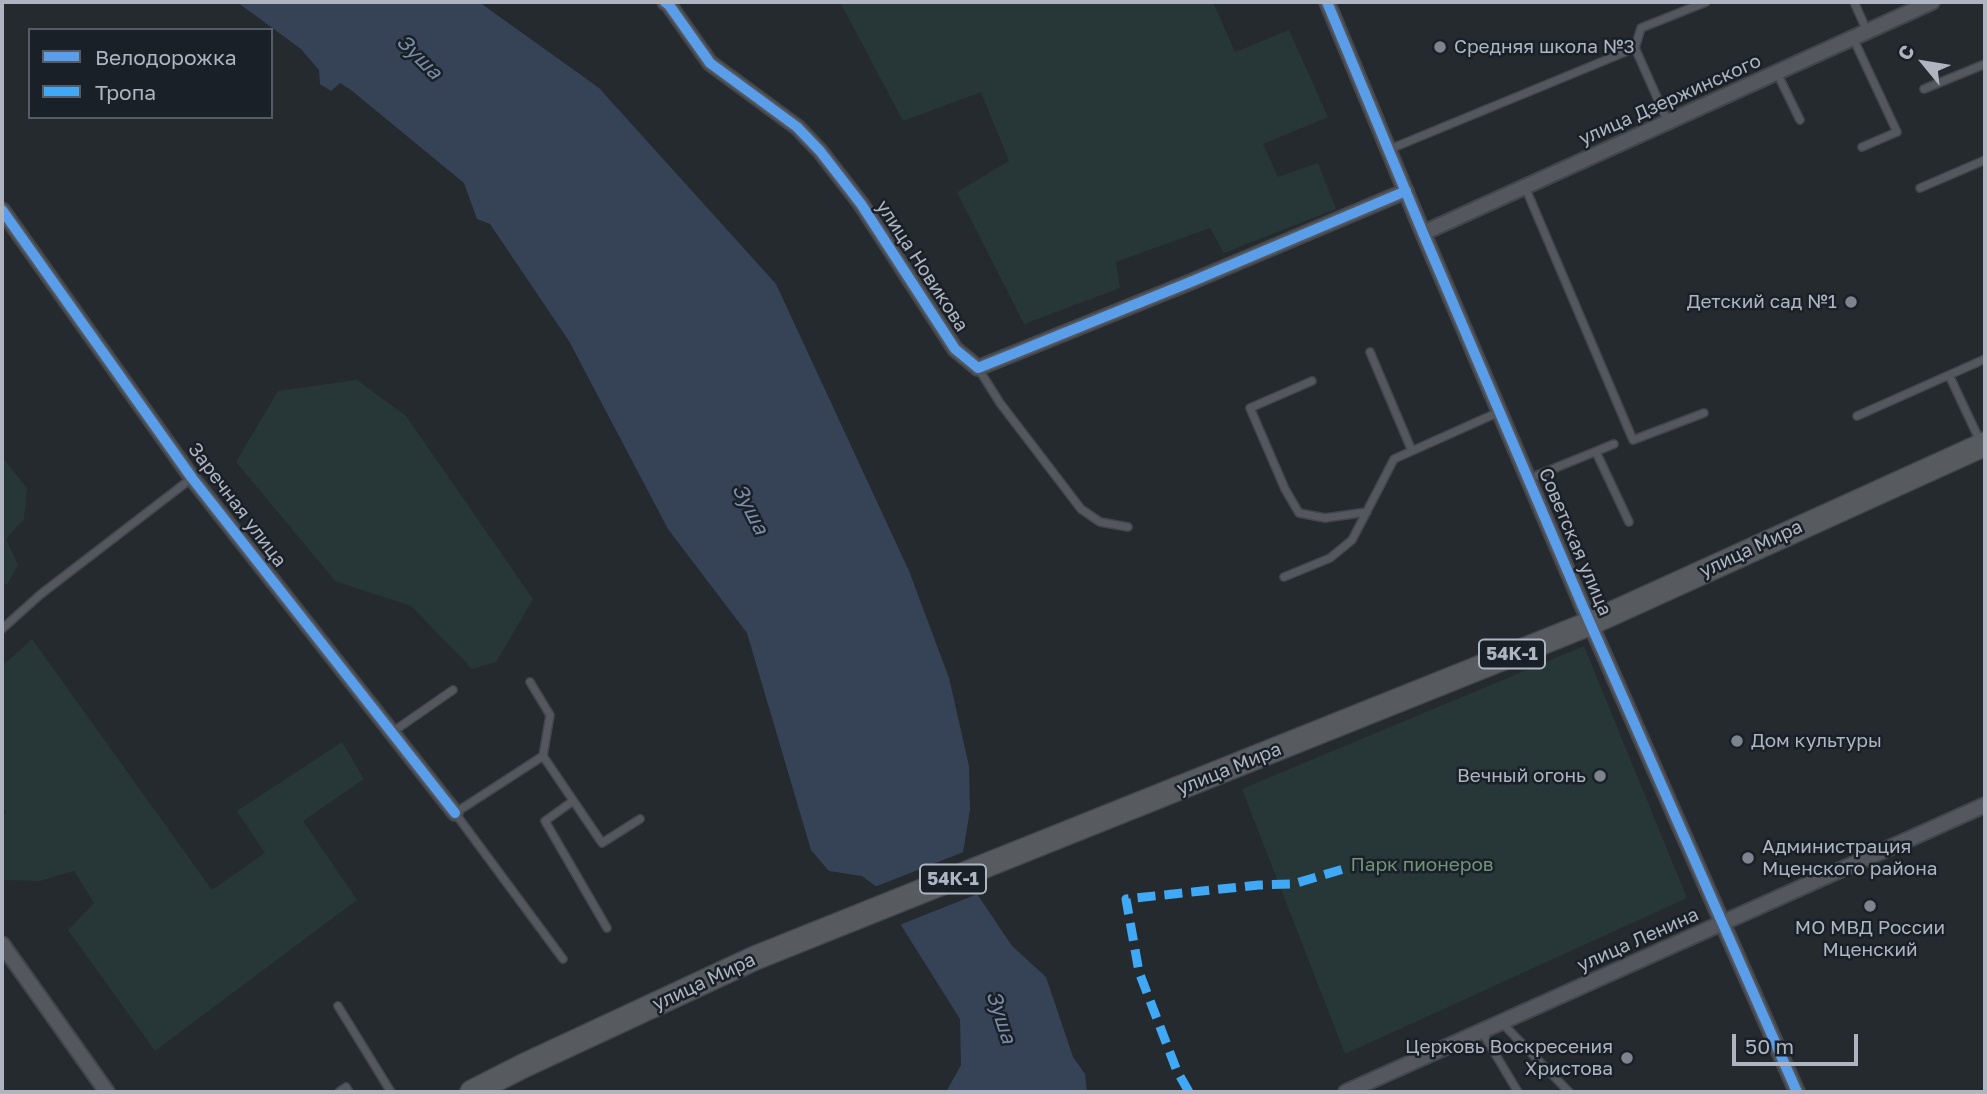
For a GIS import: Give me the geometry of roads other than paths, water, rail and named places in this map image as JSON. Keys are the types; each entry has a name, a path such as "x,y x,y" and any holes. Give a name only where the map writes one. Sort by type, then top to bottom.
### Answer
{"main road":[{"name":"улица Мира","path":"475,1092 755,958 1591,623 1984,444"}],"street":[{"name":"улица Новикова","path":"665,2 710,63 797,127 820,151 861,204 955,349 978,368"},
{"name":"Советская улица","path":"1327,2 1528,479 1797,1092"},
{"name":"улица Дзержинского","path":"1423,233 1932,2"},
{"path":"978,368 1406,191"},
{"name":"Заречная улица","path":"2,210 192,478 455,813"},
{"name":"улица Ленина","path":"1346,1092 1985,805"},
{"path":"2,944 107,1092"}],"lane":[{"path":"1668,122 1635,48 1642,29 1706,2"},
{"path":"1854,2 1867,31"},
{"path":"1853,38 1897,132 1862,147"},
{"path":"1390,149 1635,48"},
{"path":"1924,89 1985,64"},
{"path":"1776,72 1800,120"},
{"path":"1920,188 1985,160"},
{"path":"1525,187 1633,440 1704,413"},
{"path":"1370,352 1412,451"},
{"path":"1857,416 1985,359"},
{"path":"978,368 1000,403 1081,509 1100,522 1128,527"},
{"path":"1949,374 1984,444"},
{"path":"1312,381 1250,408 1285,489 1299,513 1325,518 1367,512"},
{"path":"1284,578 1330,558 1352,540 1394,459 1500,412"},
{"path":"1528,479 1614,444"},
{"path":"1596,452 1629,522"},
{"path":"2,629 41,594 192,478"},
{"path":"530,682 550,715 543,757 602,843 640,819"},
{"path":"391,733 453,691"},
{"path":"455,813 543,757"},
{"path":"573,801 545,821 607,928"},
{"name":"Заречная улица","path":"455,813 563,959"},
{"path":"338,1006 391,1092"},
{"path":"1502,1023 1569,1092"},
{"path":"1482,1032 1518,1092"},
{"path":"339,1092 346,1087 349,1092"}],"water":[{"name":"Зуша","path":"237,2 479,2 599,88 776,284 909,571 949,678 969,766 970,810 962,858 967,879 1012,946 1046,977 1073,1057 1085,1074 1087,1092 946,1092 961,1065 960,1019 877,887 862,876 829,871 811,850 747,633 668,529 569,341 490,224 477,219 464,183 351,90 340,83 331,91 320,84 319,70 301,49"}],"place":[{"name":"Средняя школа №3","path":"1440,47"},
{"name":"Детский сад №1","path":"1851,302"},
{"name":"Дом культуры","path":"1737,741"},
{"name":"Вечный огонь","path":"1600,776"},
{"name":"Администрация Мценского района","path":"1748,858"},
{"name":"МО МВД России Мценский","path":"1870,906"},
{"name":"Церковь Воскресения Христова","path":"1627,1058"}],"park label":[{"name":"Парк пионеров","path":"1422,865"}]}
